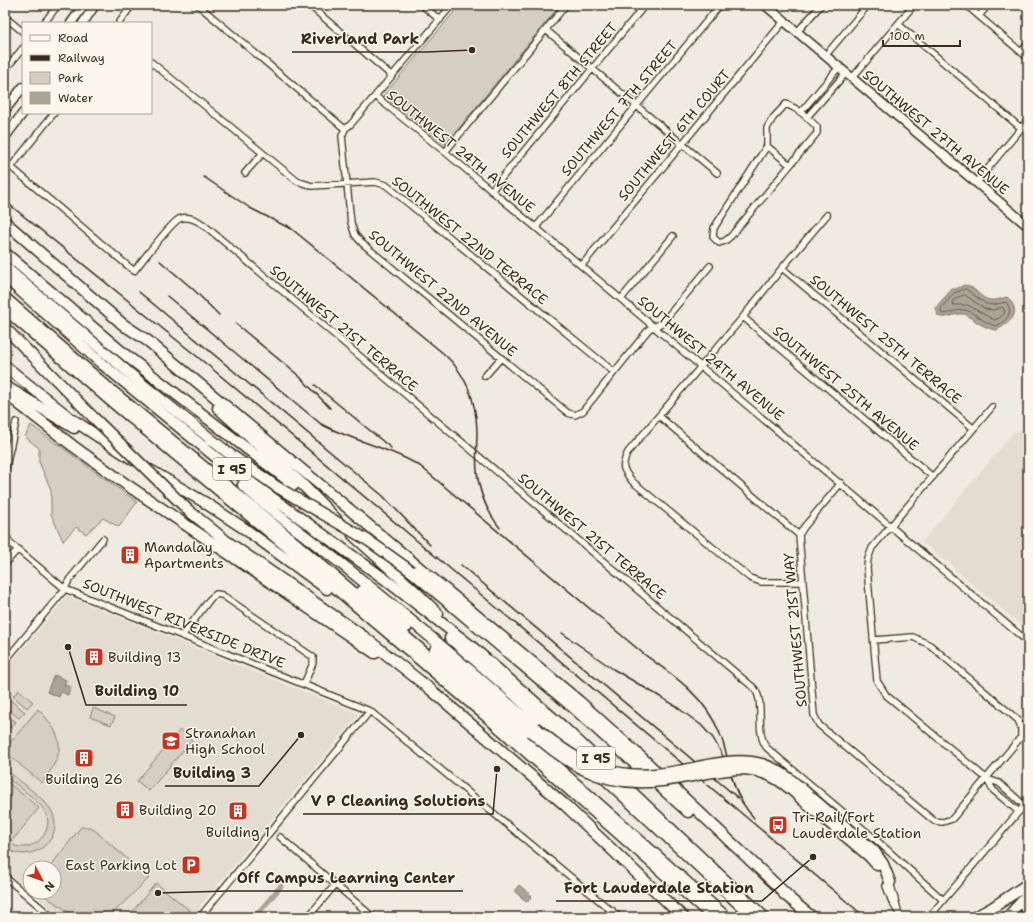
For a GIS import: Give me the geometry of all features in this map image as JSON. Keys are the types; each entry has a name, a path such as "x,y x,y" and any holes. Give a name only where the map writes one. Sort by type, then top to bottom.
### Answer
{"highway":[{"path":"5,222 300,482 329,512 418,593 471,646"},
{"path":"5,254 128,357 329,512"},
{"path":"5,267 148,389 227,452 277,487 369,541 411,571 582,715 711,832 765,879 789,897"},
{"name":"I 95","path":"5,277 101,363 217,458 386,580 471,646 562,726 764,917"},
{"path":"5,285 68,342 184,440 377,581 464,650 547,724 753,917"},
{"path":"5,298 106,386 280,530 506,722 726,917"},
{"name":"I 95","path":"5,309 107,398 286,546 525,750 713,917"},
{"path":"121,323 153,345 580,702 812,917"},
{"path":"5,328 188,510 225,540 363,636 425,685 565,805 683,917"},
{"path":"5,366 70,418 126,455 204,502 245,529 377,624"},
{"path":"5,386 51,415 100,443 126,455"},
{"path":"5,393 107,471 389,662 451,708"},
{"path":"244,485 259,500 365,583 533,730 563,759 581,769 602,777 626,782 647,782 674,779 732,769 748,769 774,777 817,807 872,859 888,884"},
{"path":"280,530 390,613 533,730"},
{"path":"975,917 992,908 1028,884"}],"main road":[{"path":"1007,917 1028,894"},
{"path":"1024,917 1028,912"}],"street":[{"path":"45,22 58,5"},
{"path":"72,22 84,5"},
{"path":"84,22 95,5"},
{"path":"120,22 132,5"},
{"path":"198,5 345,129"},
{"name":"SOUTHWEST 24TH AVENUE","path":"309,5 392,76"},
{"path":"422,5 440,20"},
{"path":"152,63 297,181 312,186 346,183 342,136 345,129 351,124 452,5"},
{"path":"445,152 566,5"},
{"name":"SOUTHWEST 8TH STREET","path":"491,191 645,5"},
{"name":"SOUTHWEST 7TH STREET","path":"536,227 720,5"},
{"name":"SOUTHWEST 27TH AVENUE","path":"765,5 1028,226"},
{"path":"797,32 820,5"},
{"path":"826,56 868,5"},
{"path":"852,78 914,5"},
{"path":"966,5 1028,58"},
{"path":"979,16 988,5"},
{"path":"5,17 22,31"},
{"name":"SOUTHWEST 6TH COURT","path":"582,266 784,21"},
{"path":"898,24 1021,128"},
{"path":"546,30 683,143 717,173"},
{"path":"1021,52 1028,44"},
{"path":"5,70 22,49"},
{"path":"801,112 838,67"},
{"name":"SOUTHWEST 27TH AVENUE","path":"807,117 846,73"},
{"path":"5,110 22,88"},
{"name":"SOUTHWEST 24TH AVENUE","path":"375,96 536,227 1028,642"},
{"path":"786,104 801,112 818,127 817,133 728,238 722,243 719,243 713,237 714,228 767,146 767,128 773,118 786,104"},
{"path":"5,137 22,114"},
{"path":"5,162 11,168 53,114"},
{"path":"976,183 1028,120"},
{"path":"767,146 790,165"},
{"path":"245,173 262,154"},
{"name":"SOUTHWEST 21ST TERRACE","path":"11,168 134,271 174,223 180,219 186,218 196,220 204,225 754,688 758,698 762,739 768,748 874,838 943,900"},
{"name":"SOUTHWEST 22ND TERRACE","path":"346,183 375,182 386,186 614,372"},
{"name":"SOUTHWEST 22ND AVENUE","path":"346,183 351,222 356,235 363,244 568,413 575,415 583,411 614,372"},
{"path":"802,582 761,582 750,578 633,482 624,472 622,464 628,452 827,216"},
{"path":"621,299 673,236"},
{"path":"614,372 649,329 662,323 710,266"},
{"name":"SOUTHWEST 25TH TERRACE","path":"782,268 973,428"},
{"name":"SOUTHWEST 25TH AVENUE","path":"743,317 933,476"},
{"path":"485,376 501,358"},
{"path":"920,917 930,915 1026,803 999,783 987,779 886,695 877,681 867,568 868,559 872,548 992,407"},
{"path":"659,416 799,535"},
{"path":"5,471 16,422"},
{"name":"SOUTHWEST 21ST WAY","path":"841,483 799,535 814,715 819,725 934,821 943,822 952,819 987,779"},
{"name":"SOUTHWEST RIVERSIDE DRIVE","path":"5,534 7,539 18,549 66,588 370,711 620,917"},
{"path":"5,661 66,588 69,580 103,539"},
{"path":"5,564 18,549"},
{"path":"182,636 210,599 216,594 222,595 313,657 313,663 304,684"},
{"path":"874,640 913,637 930,644 1018,720 1021,727 1021,737 987,779"},
{"path":"200,917 370,711"},
{"path":"987,779 993,790 1019,812"},
{"path":"280,837 373,917"},
{"path":"5,877 52,917"},
{"path":"888,884 902,917"},
{"path":"308,917 335,885"},
{"path":"606,917 612,910"}],"shaded area":[{"path":"1021,430 1028,436 1028,631 952,567 953,566 948,561 946,562 922,542 1015,431 1018,433"},
{"name":"Stranahan High School","path":"67,596 359,714 191,917 60,917 40,900 62,900 62,860 22,860 22,884 5,870 5,670"}],"green space":[{"path":"460,5 560,5 445,145 383,96"},
{"path":"31,425 137,502 119,527 103,518 86,534 76,527 63,541 51,514 51,490 39,462 39,448 25,437"},
{"path":"19,690 33,702 27,708 13,696"},
{"path":"10,700 25,712 19,718 5,707"},
{"path":"93,708 115,717 111,725 90,717"},
{"path":"38,709 53,728 59,745 55,762 42,783 6,753 6,748"},
{"path":"5,712 16,722 11,728 5,724"},
{"path":"180,730 192,740 149,791 137,781"},
{"path":"5,769 48,805 55,821 54,831 50,840 44,847 35,852 25,854 15,853 5,848 5,839 19,847 28,846 39,841 46,831 48,819 46,813 39,804 5,776"},
{"path":"5,780 39,808 12,841 5,835"},
{"path":"81,827 91,827 149,878 109,917 76,917 51,900 62,900 62,860 55,860"},
{"path":"156,883 194,914 191,917 128,917"}],"water":[{"path":"964,285 971,287 987,299 995,300 1007,297 1014,308 1013,317 1007,324 997,330 979,324 964,314 956,314 947,317 938,316 936,307 952,289 956,289"},
{"path":"54,675 66,680 64,685 71,687 68,695 61,692 59,697 47,692"},
{"path":"519,885 532,896 527,902 514,891"}],"waterway":[{"path":"255,917 281,886"}],"railway":[{"path":"204,177 250,208 291,229"},
{"path":"5,201 210,367 865,917"},
{"path":"287,225 444,354 458,370 464,379 475,408 477,430 476,454 479,486 486,505 500,528"},
{"path":"160,261 193,289 219,315"},
{"path":"139,292 383,496 430,545"},
{"path":"167,296 321,424 345,435 408,459 420,466 645,655 679,680 698,699 714,721 722,740 737,791 743,804 754,818"},
{"path":"236,324 299,376 330,408"},
{"path":"315,385 391,448"},
{"path":"461,565 738,798"},
{"path":"562,633 613,669 674,705 701,725 713,738 723,756"}],"place":[{"name":"Riverland Park","path":"472,50"},
{"name":"Mandalay Apartments","path":"130,555"},
{"name":"Building 10","path":"68,647"},
{"name":"Building 13","path":"94,657"},
{"name":"Building 3","path":"301,735"},
{"name":"Stranahan High School","path":"171,741"},
{"name":"Building 26","path":"84,758"},
{"name":"V P Cleaning Solutions","path":"497,769"},
{"name":"Building 20","path":"125,810"},
{"name":"Building 1","path":"238,811"},
{"name":"Tri-Rail/Fort Lauderdale Station","path":"778,825"},
{"name":"Fort Lauderdale Station","path":"813,857"},
{"name":"East Parking Lot","path":"191,865"},
{"name":"Off Campus Learning Center","path":"158,893"}]}
